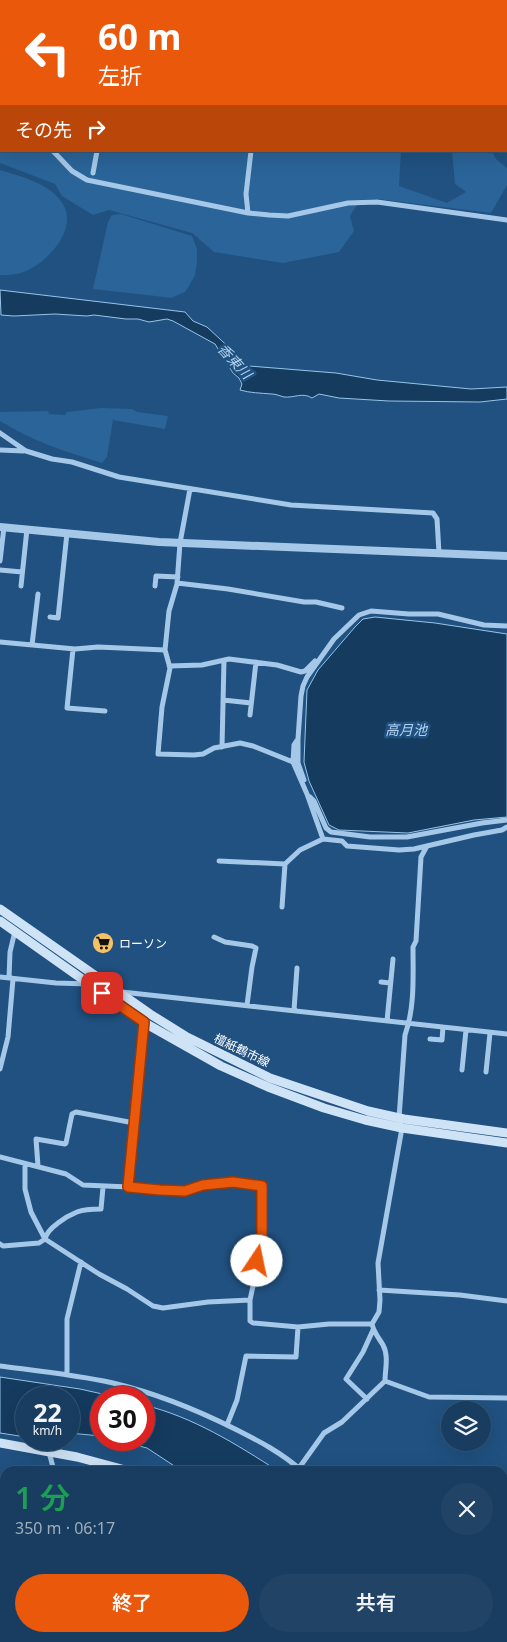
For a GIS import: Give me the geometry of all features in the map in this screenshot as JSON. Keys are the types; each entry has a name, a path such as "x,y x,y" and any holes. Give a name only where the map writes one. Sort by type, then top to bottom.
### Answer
{"main road":[{"name":"檀紙鶴市線","path":"0,909 187,1037 270,1078 368,1111 399,1118 507,1133"},
{"name":"檀紙鶴市線","path":"0,921 144,1022 221,1066 268,1087 365,1120 402,1128 507,1143"},
{"path":"0,1444 49,1452 113,1466"}],"street":[{"path":"54,152 72,171 87,180 248,213 288,216 348,203 377,202 507,220"},
{"path":"93,172 97,152"},
{"path":"248,213 246,194 251,152"},
{"path":"0,433 26,451 52,460 72,462 118,477 291,505 433,513 437,519 439,553"},
{"path":"0,450 26,451"},
{"path":"190,489 180,543 177,583 169,611 165,650 169,666 162,707 158,754 203,754 214,748 240,744 253,746 293,762"},
{"path":"0,561 2,527 180,543 507,556"},
{"path":"21,586 27,529"},
{"path":"50,617 58,618 67,533"},
{"path":"0,570 22,572"},
{"path":"155,586 156,576 178,577"},
{"path":"177,583 228,589 304,602 316,602 342,608"},
{"path":"32,645 38,594"},
{"path":"323,839 298,763 298,739 303,686 318,660 334,640 352,620 359,615 371,611 438,614 484,625 507,626"},
{"path":"0,642 73,649 98,647 165,650"},
{"path":"73,649 67,708 105,711"},
{"path":"169,666 202,665 224,660 277,665 301,672 318,660"},
{"path":"222,746 224,660"},
{"path":"250,715 256,662"},
{"path":"223,700 251,702"},
{"path":"298,739 294,745 293,762 307,794 314,801 326,828 331,832 370,837 408,837 482,822 507,820"},
{"path":"282,907 285,864 300,850 323,839 342,841 347,846 414,850 502,830 507,827"},
{"path":"399,1118 405,1035 409,1023 413,989 414,947 416,941 421,857 427,846"},
{"path":"219,861 285,864"},
{"path":"0,1068 8,1037 11,979 10,952 15,931"},
{"path":"214,936 225,942 256,948 248,1005"},
{"path":"387,1021 393,960"},
{"path":"294,1010 297,968"},
{"path":"0,977 89,984 118,991 507,1034"},
{"path":"381,982 390,983"},
{"path":"128,1187 144,1022"},
{"path":"430,1039 442,1040 443,1027"},
{"path":"462,1070 466,1030"},
{"path":"486,1072 490,1033"},
{"path":"38,1166 36,1139 65,1144 70,1119 72,1114 76,1112 134,1123"},
{"path":"368,1399 346,1379 363,1352 379,1312 378,1263 402,1128"},
{"path":"0,1157 66,1174 83,1185 185,1191 203,1185 233,1182 262,1186 262,1244 250,1300 250,1321 253,1323 298,1327 329,1324 373,1327"},
{"path":"26,1164 25,1189 31,1212 45,1240 99,1274 153,1306 163,1308 208,1302 250,1300"},
{"path":"0,1244 3,1246 39,1243 45,1240 46,1235 52,1229 76,1212 101,1209 103,1187"},
{"path":"67,1375 67,1319 81,1262"},
{"path":"379,1290 452,1294 507,1300"},
{"path":"227,1425 237,1400 246,1356 296,1357 298,1327"},
{"path":"303,1466 324,1433 342,1422 385,1381 386,1353 373,1327"},
{"path":"0,1366 67,1375 115,1384 149,1393 227,1425 280,1452 296,1466"},
{"path":"385,1381 429,1397 450,1399 507,1398"},
{"path":"49,1452 53,1466"}],"shaded area":[{"path":"0,152 401,152 399,186 447,203 466,192 455,184 452,152 492,152 496,159 507,168 507,185 491,213 378,199 360,200 350,216 354,231 339,252 283,263 214,252 192,233 109,210 93,215 62,196 55,184 0,163"},
{"path":"0,170 26,178 51,191 63,204 67,214 67,224 64,234 58,243 35,267 23,272 0,275"},
{"path":"121,214 192,236 197,249 197,262 195,275 185,292 171,298 93,289 108,222 112,215"},
{"path":"101,408 132,409 137,412 168,416 165,429 113,420 107,457 102,463 37,440 0,421 0,412 48,411 49,414 65,415 67,412"}],"water":[{"name":"香東川","path":"0,290 185,312 193,321 207,327 249,366 336,373 377,380 471,389 507,387 507,399 480,402 389,401 339,398 319,394 312,398 302,395 284,397 244,391 240,390 242,384 239,378 233,373 215,344 173,321 167,319 149,322 138,319 94,315 1,315"},
{"name":"高月池","path":"375,617 435,623 507,634 507,817 474,820 408,833 339,830 329,825 309,781 304,762 307,690 318,670 355,627 363,619"},
{"path":"0,1377 60,1386 15,1386 15,1435 0,1433"},
{"path":"80,1389 90,1391 90,1435 80,1434"},
{"path":"155,1408 214,1432 270,1466 174,1466 152,1451 155,1451"}],"place":[{"name":"ローソン","path":"103,943"}],"route":[{"path":"102,993 144,1022 140,1044 128,1187 185,1191 203,1185 233,1182 262,1186 262,1244 257,1261"}]}
